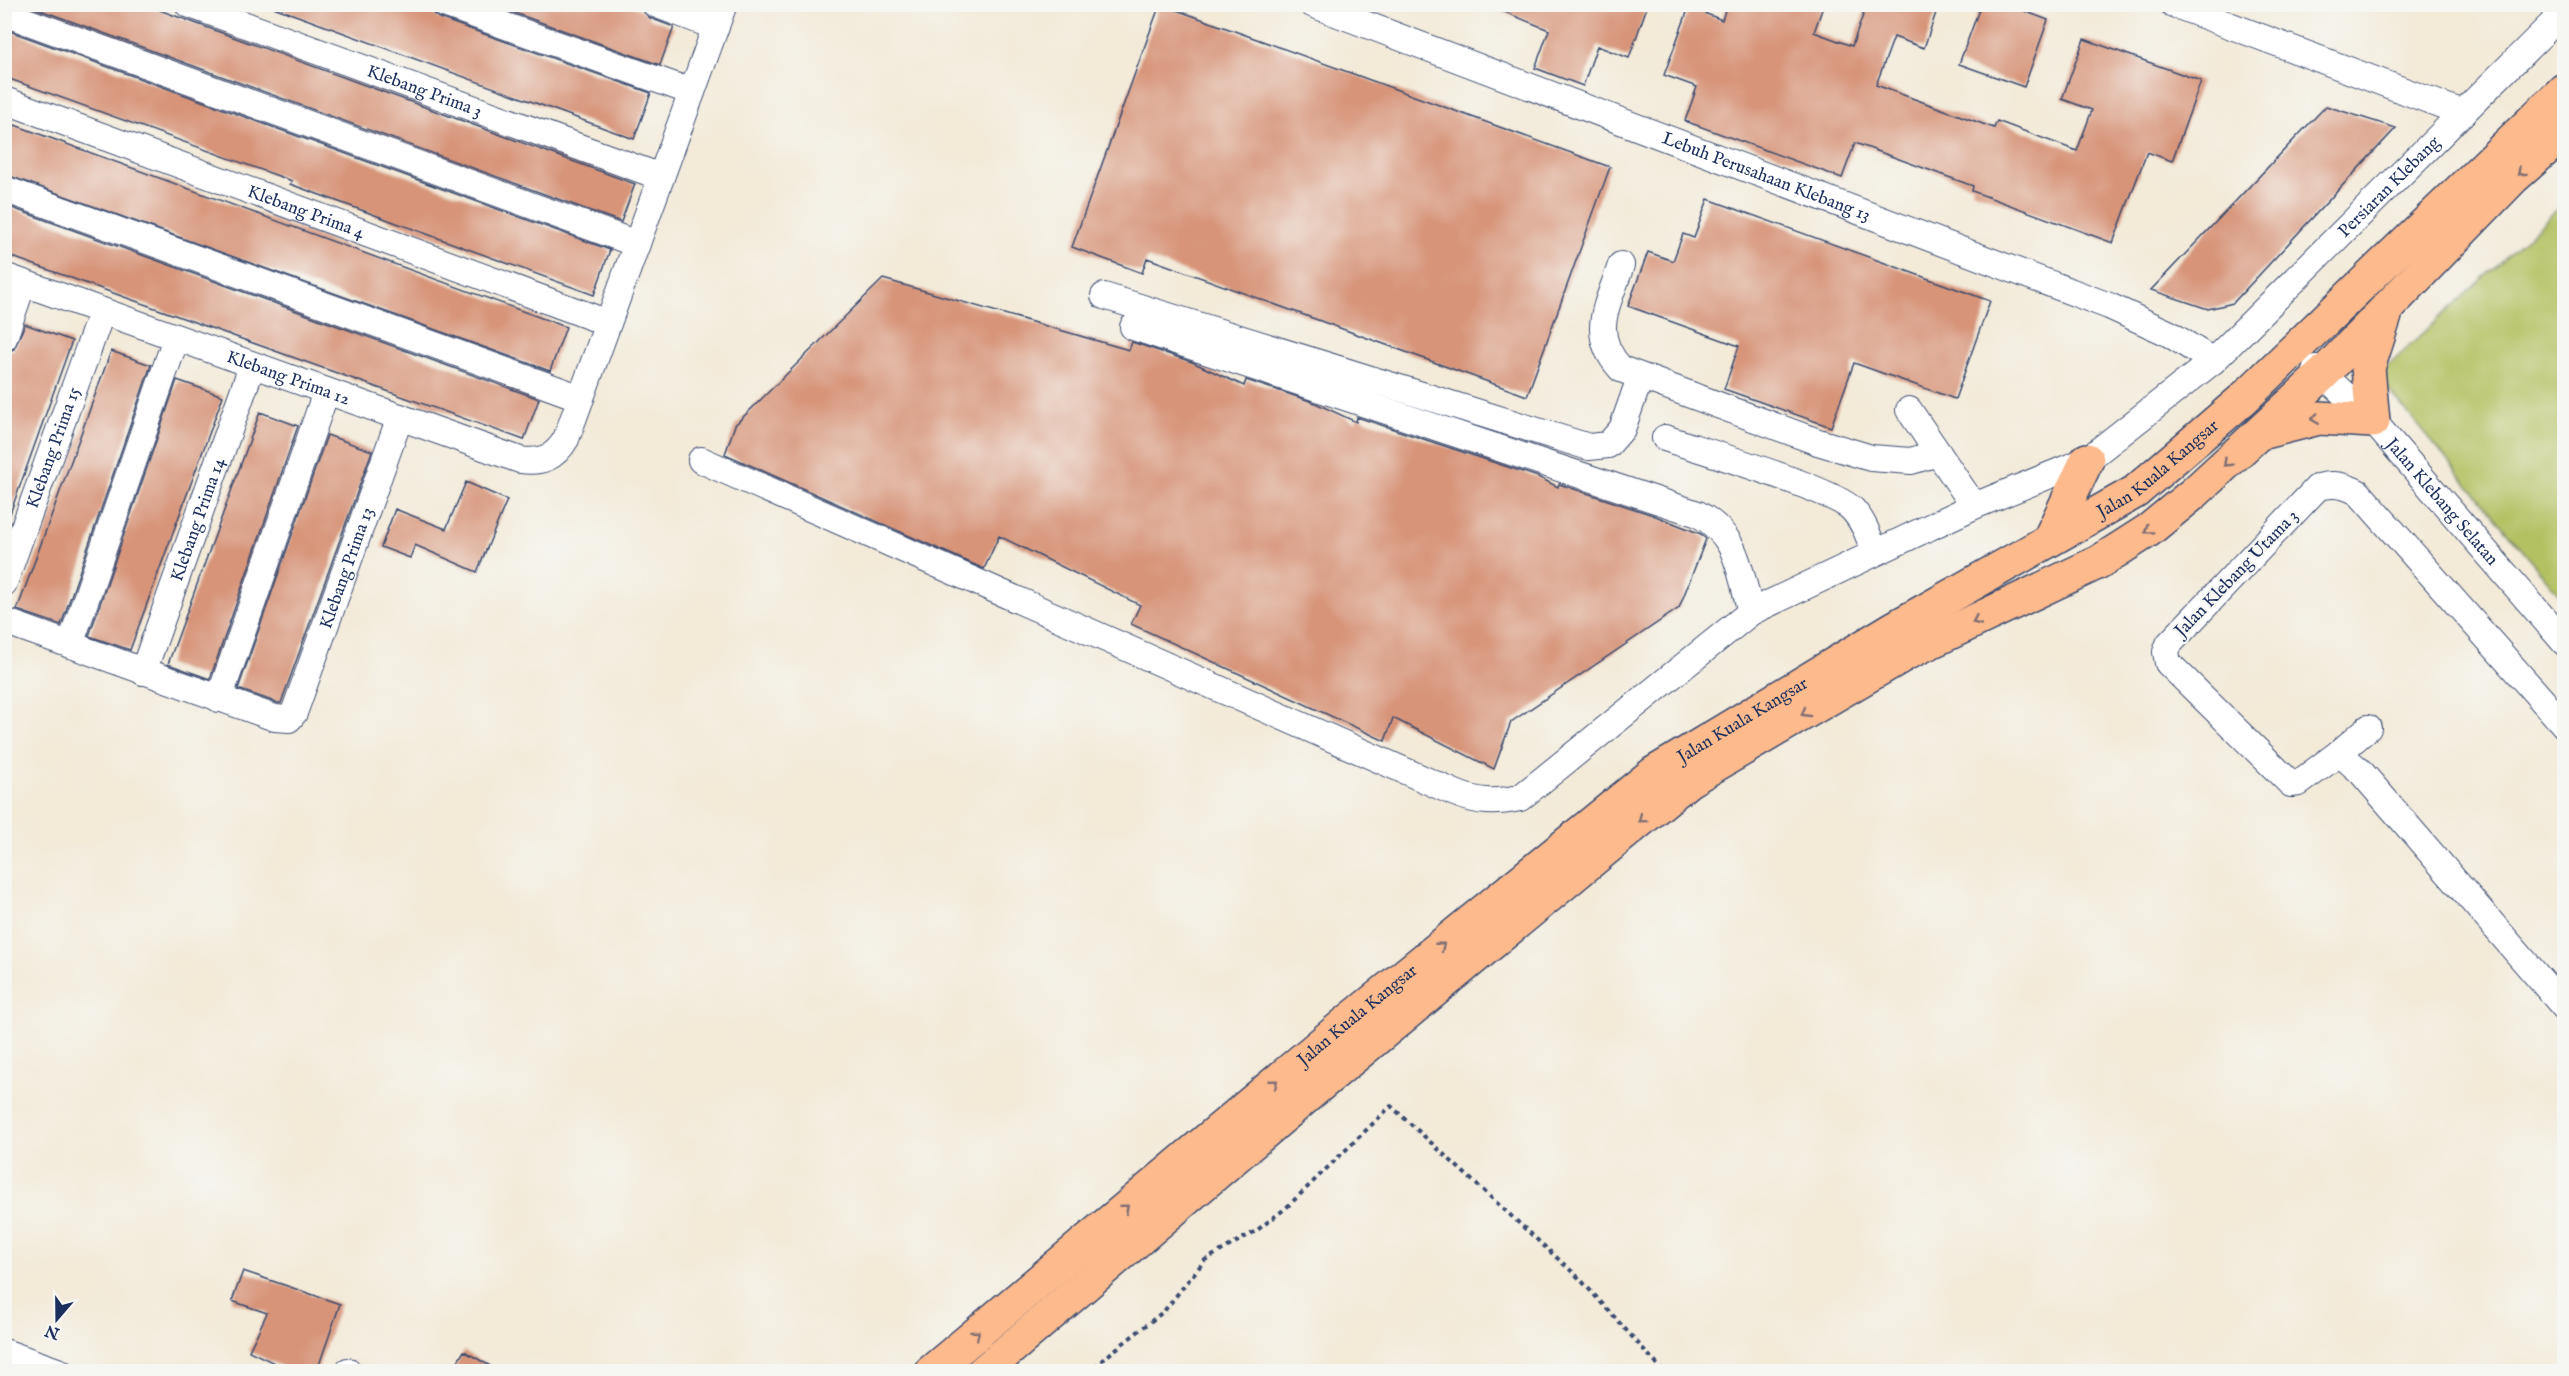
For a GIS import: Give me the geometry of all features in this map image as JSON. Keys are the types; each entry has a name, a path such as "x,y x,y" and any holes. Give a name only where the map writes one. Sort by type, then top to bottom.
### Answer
{"highway":[{"name":"Jalan Kuala Kangsar","path":"931,1371 1345,1024 1654,773 1894,628 2135,492 2226,415 2565,90"},
{"name":"Jalan Kuala Kangsar","path":"983,1371 1320,1085 1688,781 1906,653 2099,562 2149,530 2194,494 2259,433 2319,371 2389,307 2513,178 2565,132"},
{"path":"2226,415 2295,374 2319,371 2325,349 2356,308 2450,213 2459,192"},
{"path":"2259,433 2319,418 2373,421 2368,368 2389,307"},
{"path":"2049,540 2087,460"}],"street":[{"name":"Klebang Prima 3","path":"188,4 661,177"},
{"path":"444,4 692,92"},
{"path":"4,189 581,398 720,16 655,4"},
{"name":"Lebuh Perusahaan Klebang 13","path":"1312,4 2109,306 2159,328 2213,362"},
{"path":"2173,4 2463,113"},
{"path":"4,12 637,244"},
{"name":"Persiaran Klebang","path":"701,460 1474,801 1493,803 1520,798 1751,612 1874,551 1974,506 2087,460 2213,362 2565,12"},
{"name":"Klebang Prima 4","path":"4,100 608,323"},
{"path":"1621,265 1601,327 1607,353 1621,369 1640,378 1818,442 1871,458 1911,461 1938,453"},
{"path":"4,338 14,279"},
{"name":"Klebang Prima 12","path":"14,279 252,366 531,462 552,456 566,439 581,398"},
{"path":"1104,296 1588,447 1608,445 1622,429 1640,378"},
{"name":"Klebang Prima 15","path":"4,583 102,311"},
{"path":"1132,327 1698,514 1716,524 1732,546 1751,612"},
{"path":"70,645 176,338"},
{"name":"Klebang Prima 14","path":"143,672 252,366"},
{"name":"Jalan Klebang Selatan","path":"2319,371 2373,421 2565,642"},
{"path":"4,621 219,699 326,392"},
{"path":"1909,410 1974,506"},
{"name":"Klebang Prima 13","path":"219,699 275,718 290,719 294,713 400,417"},
{"path":"1665,438 1827,494 1852,509 1866,529 1874,551"},
{"name":"Jalan Klebang Utama 3","path":"2340,753 2299,783 2291,784 2168,663 2166,657 2169,644 2310,495 2318,487 2332,484 2347,486 2359,493 2565,725"},
{"path":"2368,728 2340,753 2361,772 2565,1007"},
{"path":"4,1352 60,1371"}],"path":[{"path":"1087,1371 1164,1311 1205,1260 1256,1231 1286,1208 1391,1106 1579,1278 1664,1371"}],"green space":[{"path":"2564,203 2564,600 2377,376"}],"building":[{"path":"24,4 143,4 635,184 621,222"},
{"path":"265,4 429,4 432,13 439,18 651,93 634,139"},
{"path":"490,4 628,4 642,10 650,18 674,27 660,65"},
{"path":"1160,4 1610,167 1527,396 1147,258 1142,273 1072,247"},
{"path":"1485,4 1648,4 1629,58 1597,46 1583,86 1535,68 1549,30"},
{"path":"1727,4 1824,4 1814,32 1852,46 1867,4 1939,4 1924,48 1894,37 1876,85 1994,128 1997,121 2077,151 2092,110 2062,99 2084,39 2201,81 2172,161 2147,152 2113,243 1972,191 1973,186 1855,143 1842,178 1685,121 1697,87 1664,75 1689,7 1722,20"},
{"path":"1981,4 2006,4 2048,20 2024,87 1959,64"},
{"path":"4,29 610,250 594,295 290,184 292,181 4,77"},
{"path":"2326,106 2396,128 2233,303 2208,309 2151,290"},
{"path":"4,121 566,327 550,371 4,174"},
{"path":"1708,199 1990,301 1955,399 1854,363 1831,427 1724,389 1739,346 1628,306 1648,252 1673,261 1683,234 1694,238"},
{"path":"4,205 539,399 524,440 4,254"},
{"path":"883,279 1129,350 1132,342 1192,362 1244,386 1246,380 1313,402 1356,422 1357,417 1538,477 1558,487 1559,484 1653,515 1701,534 1706,539 1679,608 1511,722 1494,769 1393,718 1385,741 1131,624 1140,605 999,536 984,569 725,454 735,425"},
{"path":"25,324 72,341 7,522 4,353 14,349"},
{"path":"111,351 151,365 61,625 17,610"},
{"path":"177,380 223,396 130,650 89,636"},
{"path":"260,412 298,426 210,679 168,664"},
{"path":"327,435 372,451 281,703 278,703 238,689"},
{"path":"466,482 507,500 477,572 415,545 410,558 381,547 395,509 446,529"},
{"path":"243,1271 340,1304 317,1371 291,1371 249,1351 267,1313 232,1301"},
{"path":"464,1351 499,1371 452,1371"}]}
